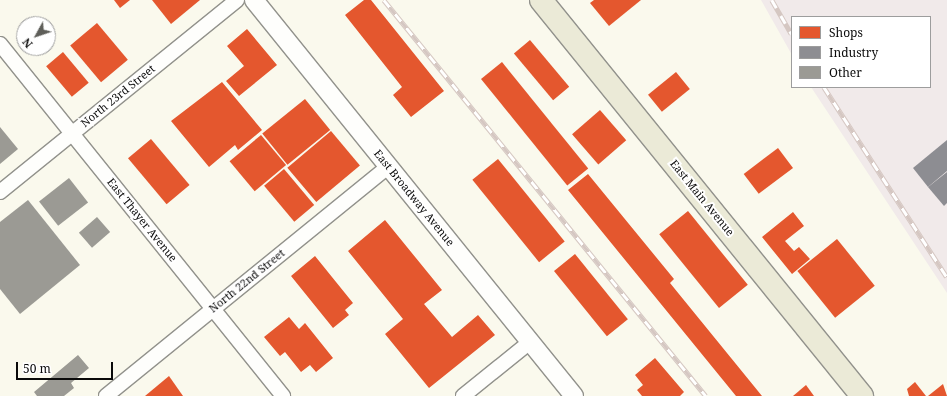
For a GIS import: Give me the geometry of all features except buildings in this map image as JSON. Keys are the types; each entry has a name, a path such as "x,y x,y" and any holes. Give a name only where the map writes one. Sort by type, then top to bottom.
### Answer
{"main road":[{"name":"East Main Avenue","path":"541,0 862,396"}],"street":[{"name":"North 23rd Street","path":"0,192 237,0"},
{"name":"East Broadway Avenue","path":"254,0 574,396"},
{"name":"East Thayer Avenue","path":"0,44 283,396"},
{"name":"North 22nd Street","path":"106,396 389,166"},
{"path":"463,396 530,342"}],"shaded area":[{"path":"761,0 947,0 947,293 812,88 931,88 931,16 791,16 791,53"}],"railway":[{"path":"384,0 706,396"},
{"path":"772,0 791,32"},
{"path":"825,88 947,277"}]}
